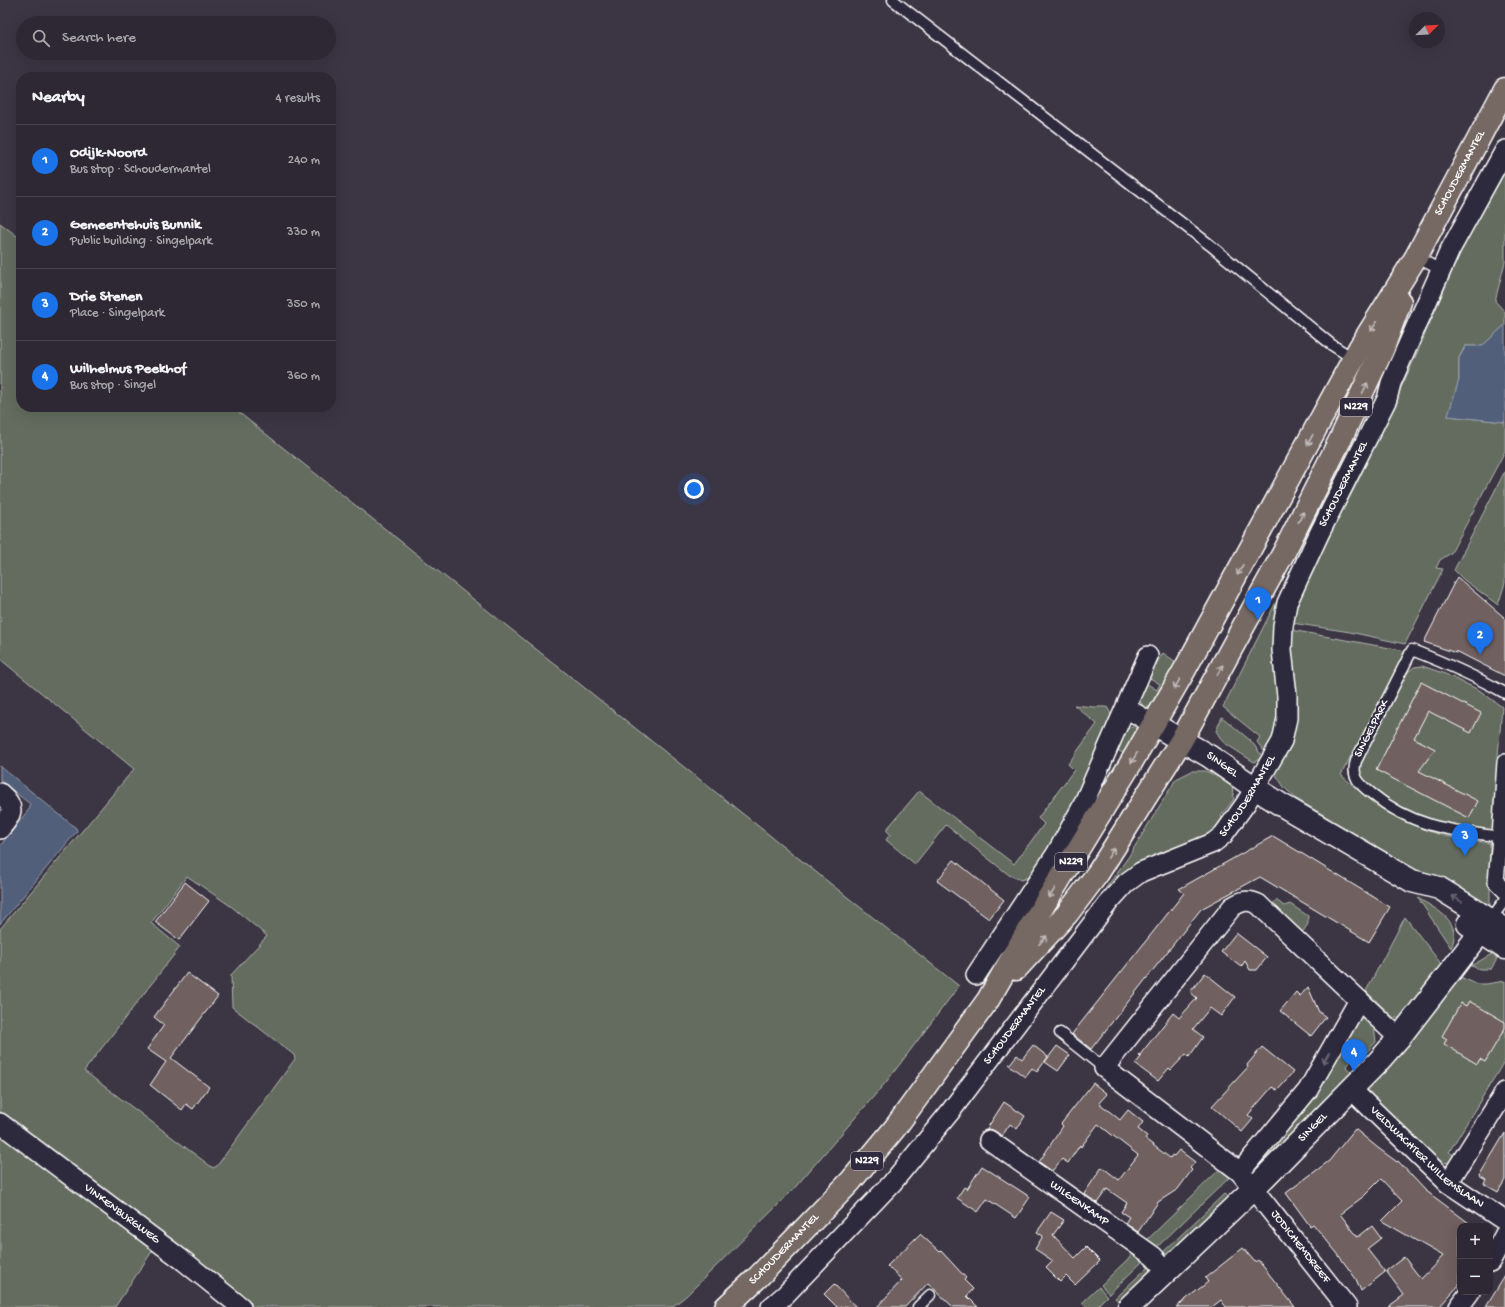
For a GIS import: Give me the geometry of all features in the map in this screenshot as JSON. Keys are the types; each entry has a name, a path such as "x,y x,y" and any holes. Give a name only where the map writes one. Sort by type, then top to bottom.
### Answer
{"main road":[{"name":"SCHOUDERMANTEL","path":"726,1307 758,1278 850,1182 895,1128 988,1000 1184,671 1354,359 1416,257 1505,89"},
{"name":"SCHOUDERMANTEL","path":"988,1000 1066,914 1098,872 1181,741 1284,552 1342,438 1383,348 1416,257"}],"street":[{"name":"SCHOUDERMANTEL","path":"771,1307 785,1295 892,1183 950,1112 1108,903 1126,883 1141,872 1213,843 1223,835 1236,818 1282,741 1287,718 1287,696 1282,650 1283,626 1287,603 1319,534 1387,399 1390,383 1450,250 1505,150"},
{"path":"976,975 1056,854 1091,789 1148,656"},
{"path":"1126,708 1153,724"},
{"name":"SINGEL","path":"1153,724 1209,756 1254,788 1412,881 1431,900 1492,927 1505,948"},
{"path":"1505,762 1503,837 1496,882 1505,891"},
{"path":"0,793 6,799 10,807 10,817 0,829"},
{"path":"1104,1068 1232,907 1238,902 1245,901 1251,901 1258,904 1399,1038"},
{"name":"SINGEL","path":"1247,1180 1352,1090 1399,1038 1492,927"},
{"name":"SINGEL","path":"1129,1307 1167,1271 1247,1180 1308,1090 1359,1000"},
{"name":"JODICHEMDREEF","path":"1104,1068 1247,1180 1347,1307"},
{"name":"VELDWACHTER WILLEMSLAAN","path":"1352,1090 1448,1184 1505,1220"},
{"path":"1448,1184 1505,1092"},
{"name":"VINKENBURGWEG","path":"0,1123 185,1262 241,1307"},
{"name":"WILGENKAMP","path":"988,1140 1153,1256 1167,1271"},
{"path":"1492,1259 1505,1234"},
{"path":"1459,1307 1468,1295"}],"lane":[{"path":"893,0 1210,245 1332,345 1354,359"},
{"path":"1416,257 1441,270"},
{"name":"SINGELPARK","path":"1503,837 1459,832 1429,825 1410,818 1392,808 1364,788 1354,775 1353,768 1412,650 1480,678 1505,693"},
{"path":"1492,927 1505,900"},
{"path":"1060,1033 1104,1068"},
{"path":"918,1307 930,1295"}],"green space":[{"path":"1505,165 1505,262 1495,301 1505,312 1505,325 1482,346 1465,346 1459,358 1459,380 1448,416 1505,422 1505,451 1451,553 1440,560 1436,568 1443,569 1405,644 1350,632 1292,623 1299,593 1357,483 1418,351 1463,245"},
{"path":"0,223 16,235 16,412 238,412 959,986 887,1081 791,1192 686,1296 672,1307 251,1307 0,1112 0,929 134,769 0,659","holes":["187,876 232,907 267,936 231,975 232,1007 294,1055 295,1059 217,1166 213,1168 84,1071 180,947 151,923"]},
{"path":"1505,471 1505,583 1498,605 1464,580 1454,570"},
{"path":"1281,597 1281,701 1278,730 1266,754 1257,742 1260,737 1223,707 1276,602"},
{"path":"1291,630 1406,651 1341,775 1363,794 1386,810 1411,824 1444,836 1490,843 1490,914 1295,798 1284,787 1274,772 1280,764 1293,730 1297,694 1290,651"},
{"path":"1163,653 1176,662 1158,703 1151,707 1144,707 1139,700 1140,691 1144,682 1157,690 1160,684 1148,677"},
{"path":"1422,666 1443,673 1479,690 1502,707 1492,830 1439,824 1421,817 1374,789 1366,782 1359,771 1359,766 1407,673 1414,667"},
{"path":"1074,705 1107,707 1112,716 1068,816 1031,876 1021,880 1009,875 946,825 915,864 886,840 890,834 886,830 919,791 1014,864 1044,824 1038,818 1074,770 1068,764 1097,724"},
{"path":"1222,717 1251,741 1263,757 1254,762 1223,742 1216,731"},
{"path":"1133,726 1141,731 1129,757 1116,749 1125,729"},
{"path":"1192,771 1206,771 1220,778 1232,787 1234,799 1221,816 1224,823 1210,836 1137,866 1095,903 1129,856 1176,779"},
{"path":"1418,898 1440,912 1451,923 1454,930 1454,939 1451,948"},
{"path":"1276,900 1284,906 1290,904 1308,916 1308,924 1302,933 1272,906"},
{"path":"1405,917 1442,965 1401,1018 1394,1018 1366,991"},
{"path":"1497,951 1496,961 1491,969 1480,969 1471,966"},
{"path":"1460,977 1477,984 1505,981 1505,1060 1449,1152 1458,1158 1456,1161 1437,1164 1375,1102 1367,1089"},
{"path":"1358,1011 1374,1026 1376,1042 1359,1060 1355,1057 1346,1067 1353,1074 1258,1170 1255,1166"},
{"path":"0,1132 153,1250 115,1307 0,1307"},
{"path":"1222,1167 1231,1176 1154,1250 1145,1242"},
{"path":"1224,1194 1229,1198 1167,1258 1159,1256"},
{"path":"1136,1251 1145,1259 1109,1294 1101,1285"},
{"path":"1150,1265 1151,1273 1120,1303 1115,1298"},
{"path":"1099,1287 1107,1296 1096,1307 1087,1307 1082,1303"}],"water":[{"path":"1505,325 1505,422 1448,416 1459,380 1459,358 1466,346 1482,346"},
{"path":"0,766 76,828 77,831 0,924 0,846 30,808 30,804 0,780"}],"building":[{"path":"1457,577 1505,618 1505,676 1456,651 1456,653 1424,642"},
{"path":"1421,682 1481,713 1471,733 1428,711 1414,738 1435,749 1419,771 1478,801 1469,818 1376,770"},
{"path":"1273,836 1390,907 1369,942 1260,877 1201,909 1091,1049 1072,1034 1184,893 1179,889"},
{"path":"954,860 1004,900 989,919 937,881"},
{"path":"185,882 209,901 179,940 155,922"},
{"path":"1236,933 1267,957 1257,970 1250,970 1245,961 1241,967 1221,952"},
{"path":"187,973 218,996 171,1058 209,1087 193,1109 186,1104 182,1110 150,1085 166,1062 147,1049 164,1025 154,1017"},
{"path":"1205,973 1235,997 1221,1016 1210,1008 1193,1029 1203,1037 1189,1057 1186,1054 1171,1070 1169,1068 1158,1081 1135,1064 1141,1057 1139,1056 1173,1013 1179,1018 1197,998 1190,992"},
{"path":"1308,987 1319,1012 1326,1017 1311,1036 1280,1011 1296,992 1300,996"},
{"path":"1469,1001 1505,1022 1505,1028 1485,1062 1480,1059 1477,1064 1444,1044 1447,1039 1442,1036 1461,1003 1466,1006"},
{"path":"1033,1045 1048,1057 1037,1072 1032,1068 1025,1077 1009,1065 1017,1055 1022,1059"},
{"path":"1057,1046 1070,1055 1058,1071 1045,1062"},
{"path":"1262,1047 1293,1072 1277,1090 1272,1087 1248,1115 1253,1119 1242,1132 1212,1106 1248,1067 1247,1065"},
{"path":"1093,1083 1107,1094 1099,1103 1120,1120 1128,1110 1143,1122 1138,1129 1147,1136 1145,1139 1170,1158 1179,1150 1195,1162 1190,1168 1192,1170 1178,1189 1158,1202 1138,1232 1125,1223 1129,1217 1121,1212 1127,1203 1107,1189 1097,1203 1084,1194 1102,1167 1119,1180 1138,1155 1098,1124 1081,1147 1080,1145 1068,1163 1062,1159 1052,1171 1039,1162 1063,1126 1061,1124"},
{"path":"1004,1102 1025,1116 1017,1129 1010,1124 1002,1136 990,1129 986,1130"},
{"path":"1355,1129 1378,1148 1397,1162 1398,1161 1425,1190 1469,1223 1457,1223 1457,1287 1439,1307 1388,1307 1404,1295 1386,1271 1404,1257 1421,1279 1443,1256 1382,1221 1402,1201 1381,1179 1364,1196 1340,1214 1358,1237 1372,1226 1381,1238 1367,1249 1385,1272 1361,1291 1356,1279 1337,1253 1313,1224 1310,1226 1286,1193 1329,1161"},
{"path":"1505,1133 1505,1180 1498,1192 1484,1184 1486,1180 1479,1176"},
{"path":"982,1166 1030,1197 1016,1218 987,1199 978,1212 957,1198 964,1187 967,1189"},
{"path":"1051,1212 1064,1220 1053,1235 1075,1258 1086,1247 1100,1261 1075,1285 1066,1276 1060,1282 1046,1268 1053,1261 1035,1249 1043,1236 1037,1232"},
{"path":"920,1234 940,1252 941,1251 966,1278 964,1280 973,1289 967,1296 978,1307 953,1307 928,1283 905,1307 877,1307 902,1280 887,1266"},
{"path":"1243,1248 1255,1262 1258,1260 1295,1307 1226,1307 1221,1300 1212,1307 1176,1307 1208,1282 1205,1278"},
{"path":"1505,1276 1505,1307 1486,1307"},
{"path":"834,1284 856,1307 837,1307 824,1294"}],"place":[{"name":"Odijk-Noord","path":"1258,620"},
{"name":"Gemeentehuis Bunnik","path":"1480,655"},
{"name":"Drie Stenen","path":"1465,856"},
{"name":"Wilhelmus Peekhof","path":"1354,1072"}]}
